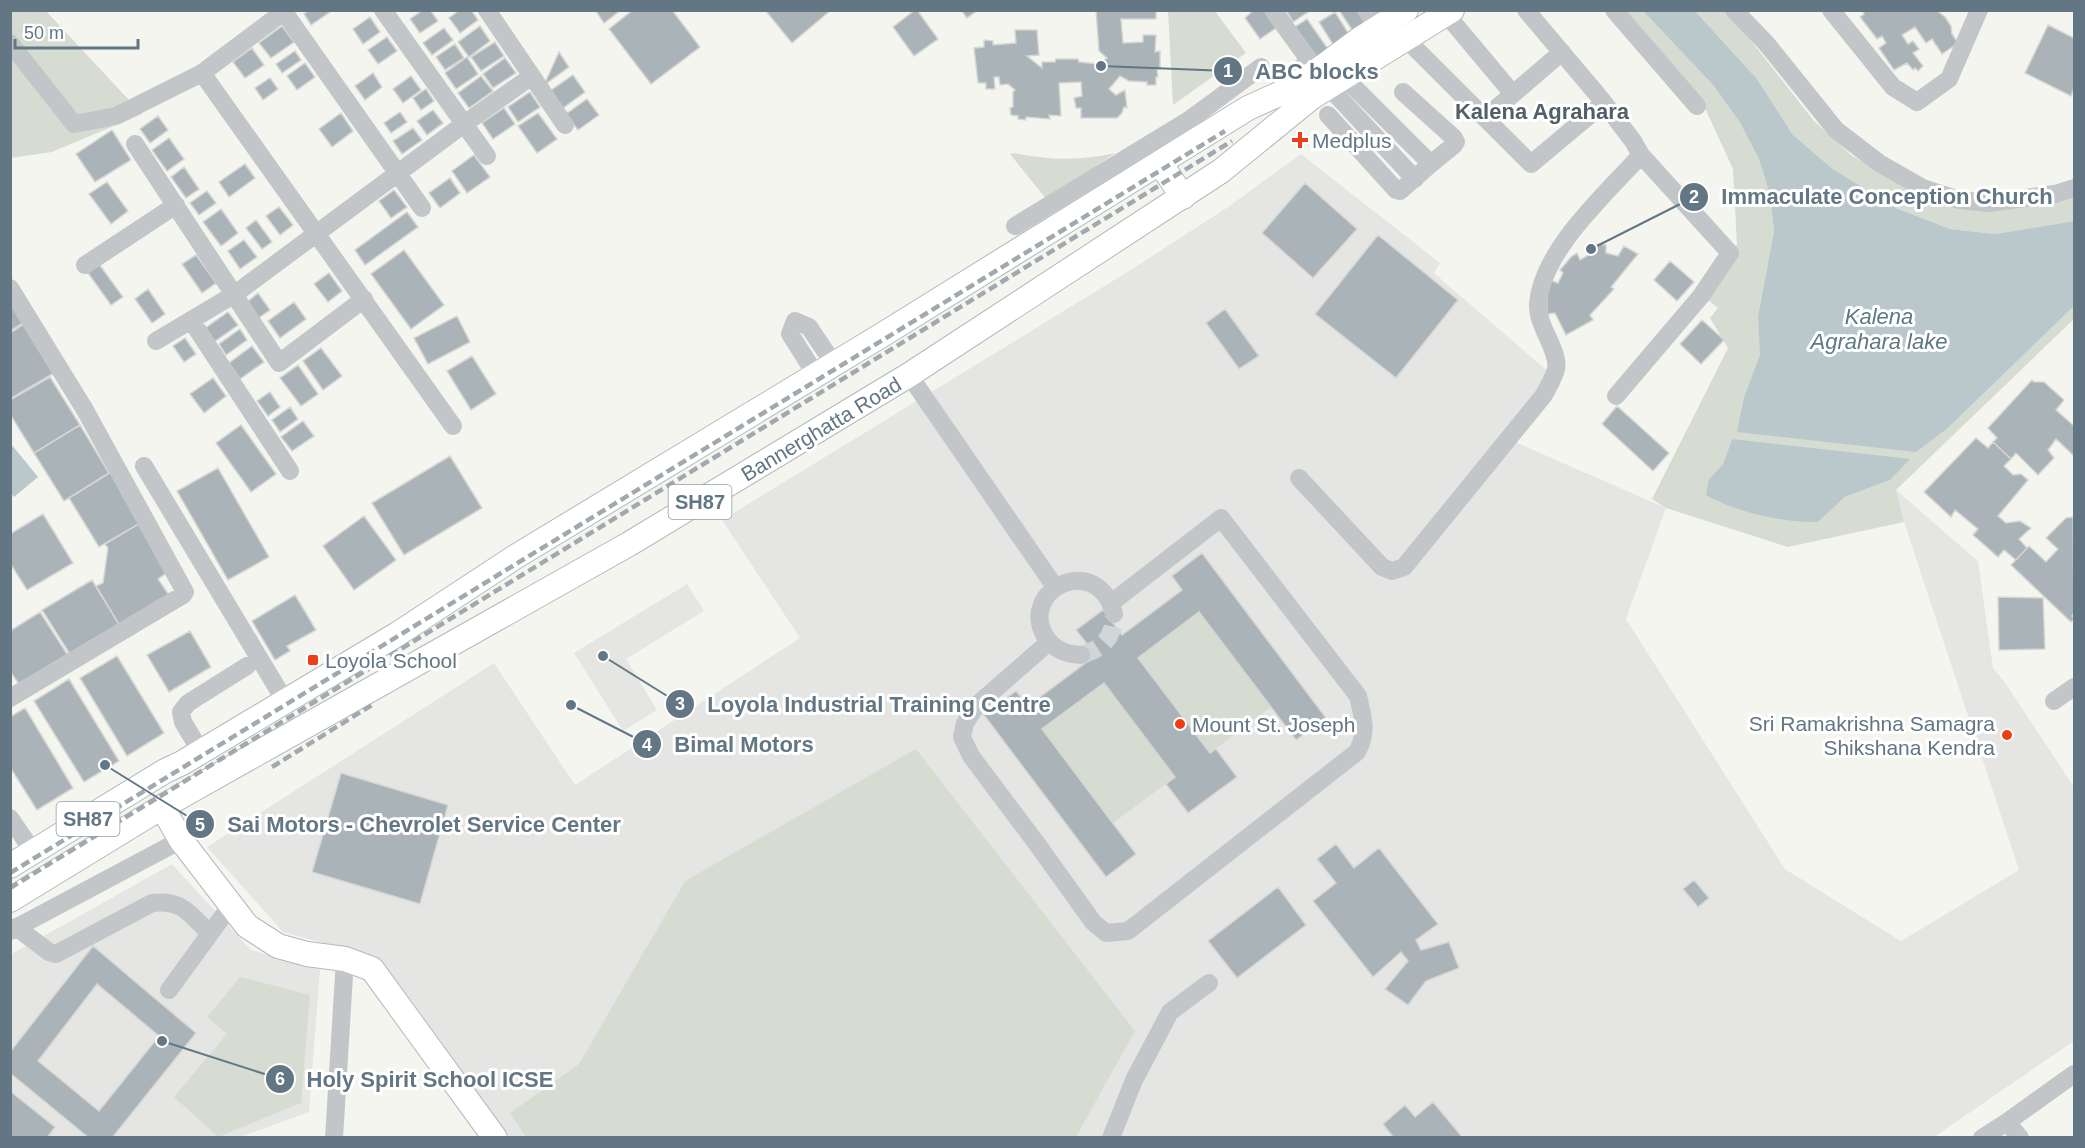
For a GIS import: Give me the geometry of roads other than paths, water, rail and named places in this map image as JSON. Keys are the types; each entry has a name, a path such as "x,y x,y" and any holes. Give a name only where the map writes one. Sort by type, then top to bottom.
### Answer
{"main road":[{"path":"1330,78 1372,19 1406,10"},
{"name":"Bannerghatta Road","path":"10,900 162,807 629,544 909,375 1221,171 1312,97 1330,78 1406,39 1449,12"},
{"name":"SH87","path":"10,867 165,771 285,702 515,557 825,370 1200,138 1330,78"},
{"path":"1160,163 1183,197"},
{"path":"396,634 414,664"},
{"path":"162,807 181,840 247,927 278,946 307,954 345,958 372,969 495,1137"}],"street":[{"path":"383,10 487,156"},
{"path":"487,10 565,125"},
{"path":"1273,10 1415,179"},
{"path":"1526,10 1604,103 1641,155 1730,253 1701,296 1616,396"},
{"path":"1614,10 1696,106"},
{"path":"1734,10 1766,43 1836,130 1879,163 1923,188 1959,200 1988,203 2055,194 2074,188"},
{"path":"1832,10 1893,87 1917,102 1949,79 1979,10"},
{"path":"10,43 74,124 116,116 202,73 285,11 422,208"},
{"path":"1449,12 1513,94"},
{"path":"1406,39 1531,164 1604,103"},
{"path":"1485,118 1562,52"},
{"path":"1015,226 1189,120 1261,67"},
{"path":"202,73 318,233 453,426"},
{"path":"156,341 235,294 398,172 532,76"},
{"path":"1330,78 1432,163"},
{"path":"1328,115 1392,188 1400,191 1456,142 1403,92"},
{"path":"135,144 279,363 364,299"},
{"path":"1299,478 1382,567 1392,572 1404,567 1544,394 1556,368 1556,356 1543,330 1538,306 1542,285 1563,242 1641,155"},
{"path":"85,265 176,206"},
{"path":"10,288 85,410 185,591 183,595 10,698"},
{"path":"191,320 290,471"},
{"path":"909,375 1055,587"},
{"path":"144,466 285,702"},
{"path":"1049,642 977,705 965,723 962,737 971,756 1093,922 1106,933 1128,931 1357,752 1364,739 1358,696 1221,518 1113,608 1106,593 1087,581 1065,582 1055,587 1046,596 1041,608 1040,620 1043,632 1058,650 1081,655"},
{"path":"201,752 183,722 181,712 188,704 247,666"},
{"path":"2054,701 2074,687"},
{"path":"10,818 34,853"},
{"path":"181,840 13,929 56,954 152,903 165,901 184,908 210,934"},
{"path":"169,990 231,905"},
{"path":"334,1137 345,958"},
{"path":"1111,1137 1134,1080 1170,1012 1209,983"},
{"path":"1982,1137 2074,1074"},
{"path":"2007,1122 2020,1137"}],"water":[{"name":"Kalena Agrahara lake","path":"1643,11 1695,11 1757,79 1793,135 1833,169 1896,208 1950,229 1995,234 2074,221 2074,306 1949,427 1916,452 1737,432 1744,397 1760,355 1758,316 1774,231 1770,195 1759,159 1739,121 1713,85"},
{"path":"1732,439 1910,459 1890,480 1845,497 1818,522 1790,521 1731,507 1706,495 1709,479 1723,464"},
{"path":"11,444 38,477 14,497 11,493"}],"tunnel":[{"path":"1081,655 1106,641 1112,629 1114,614"}],"railway":[{"path":"10,873 1225,131"},
{"path":"10,888 1232,141"},
{"path":"272,767 372,705"}],"place":[{"name":"ABC blocks","path":"1101,66"},
{"name":"Medplus","path":"1300,140"},
{"name":"Immaculate Conception Church","path":"1591,249"},
{"name":"Loyola Industrial Training Centre","path":"603,656"},
{"name":"Loyola School","path":"313,660"},
{"name":"Bimal Motors","path":"571,705"},
{"name":"Mount St. Joseph","path":"1180,724"},
{"name":"Sri Ramakrishna Samagra Shikshana Kendra","path":"2007,735"},
{"name":"Sai Motors - Chevrolet Service Center","path":"105,765"},
{"name":"Holy Spirit School ICSE","path":"162,1041"}],"district":[{"name":"Kalena Agrahara","path":"1542,111"}]}
